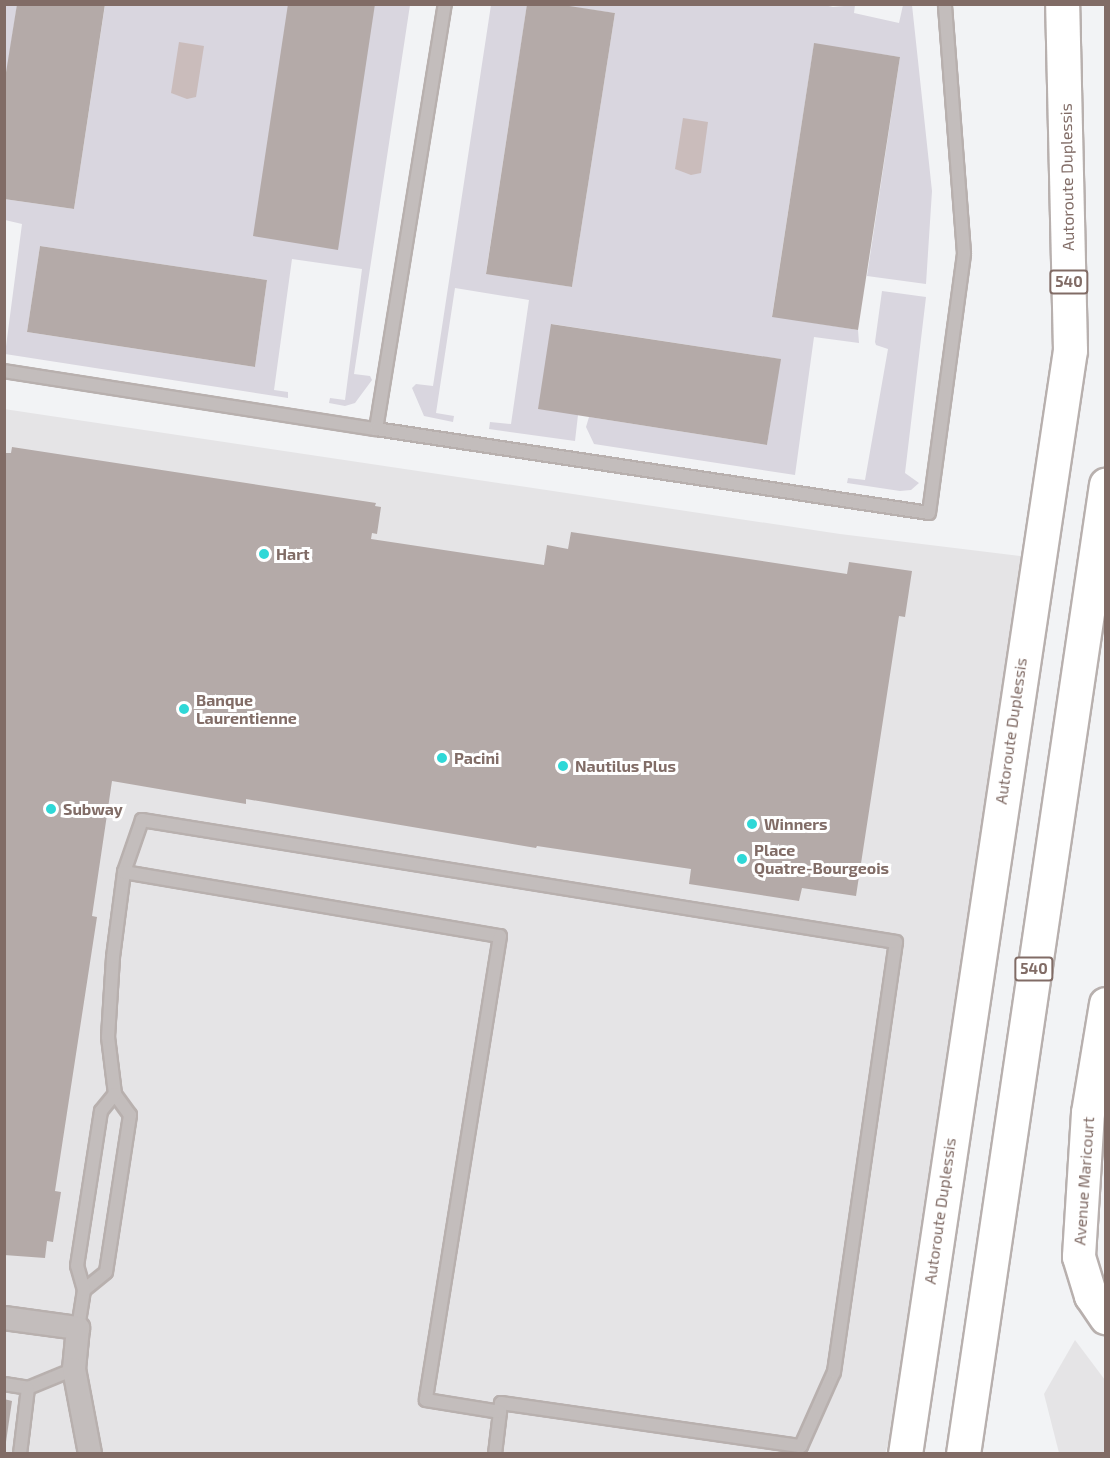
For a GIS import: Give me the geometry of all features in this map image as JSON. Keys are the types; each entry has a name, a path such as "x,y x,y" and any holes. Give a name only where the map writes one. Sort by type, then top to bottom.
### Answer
{"highway":[{"name":"Autoroute Duplessis","path":"905,1454 1070,350 1062,4"},
{"name":"540","path":"963,1454 1106,484"},
{"path":"885,1454 917,1366"}],"street":[{"name":"Avenue Maricourt","path":"1106,1004 1088,1113 1079,1257 1091,1296 1106,1318"},
{"path":"4,1318 78,1328 74,1369 90,1454"}],"lane":[{"path":"376,429 445,4"},
{"path":"4,371 930,513 964,253 945,4"},
{"path":"84,1290 106,1272 130,1115 115,1094 108,1037 113,957 124,872 142,820 896,942 834,1372 801,1446 501,1403 495,1454"},
{"path":"124,872 500,936 426,1400 500,1412"},
{"path":"78,1328 84,1290 77,1266 100,1111 115,1094"},
{"path":"4,1384 28,1388 74,1369"},
{"path":"20,1454 28,1388"}],"shaded area":[{"path":"819,4 833,7 855,5 854,13 899,23 903,5 912,5 932,191 926,284 867,276 900,57 814,44 772,316 858,330 859,343 814,337 795,475 594,444 586,427 589,417 767,445 780,359 552,324 578,415 575,441 489,429 490,422 511,424 529,300 455,288 436,413 454,416 453,422 424,416 412,388 416,384 433,386 491,5 527,5 486,273 572,287 615,13 556,5"},
{"path":"5,5 17,5 5,85"},
{"path":"105,5 410,5 354,374 370,376 372,380 355,403 345,406 329,403 330,398 345,400 362,269 292,259 274,390 288,392 288,398 5,354 22,224 5,220 4,199 74,209","holes":["40,246 267,280 255,367 27,332"]},
{"path":"179,42 204,46 196,97 187,99 171,93"},
{"path":"683,118 708,122 701,173 691,175 675,169"},
{"path":"882,291 926,297 905,473 919,483 911,490 900,491 847,483 848,478 865,480 888,349 876,345 875,342"},
{"path":"4,409 840,534 1037,558 917,1366 885,1453 5,1453"},
{"path":"1075,1340 1105,1380 1105,1453 1059,1453 1044,1394"}],"building":[{"path":"17,4 105,4 74,209 4,199 4,85"},
{"path":"288,4 375,4 338,250 253,236"},
{"path":"527,4 556,4 615,13 572,287 486,274"},
{"path":"814,43 900,57 858,330 772,317"},
{"path":"40,246 267,280 255,367 27,332"},
{"path":"551,324 781,359 767,445 538,409"},
{"name":"Place Quatre-Bourgeois","path":"12,447 376,503 375,506 381,507 377,534 372,533 371,539 544,565 547,545 568,549 571,532 847,574 849,562 912,571 905,617 899,616 856,896 802,888 799,901 689,884 691,869 537,846 536,848 246,799 246,804 112,781 92,916 97,917 55,1191 61,1192 53,1242 47,1241 45,1258 4,1255 4,453 11,453"},
{"path":"4,1399 12,1401 6,1442 4,1442"}],"place":[{"name":"Hart","path":"264,554"},
{"name":"Banque Laurentienne","path":"184,709"},
{"name":"Pacini","path":"442,758"},
{"name":"Nautilus Plus","path":"563,766"},
{"name":"Subway","path":"51,809"},
{"name":"Winners","path":"752,824"},
{"name":"Place Quatre-Bourgeois","path":"742,859"}]}
